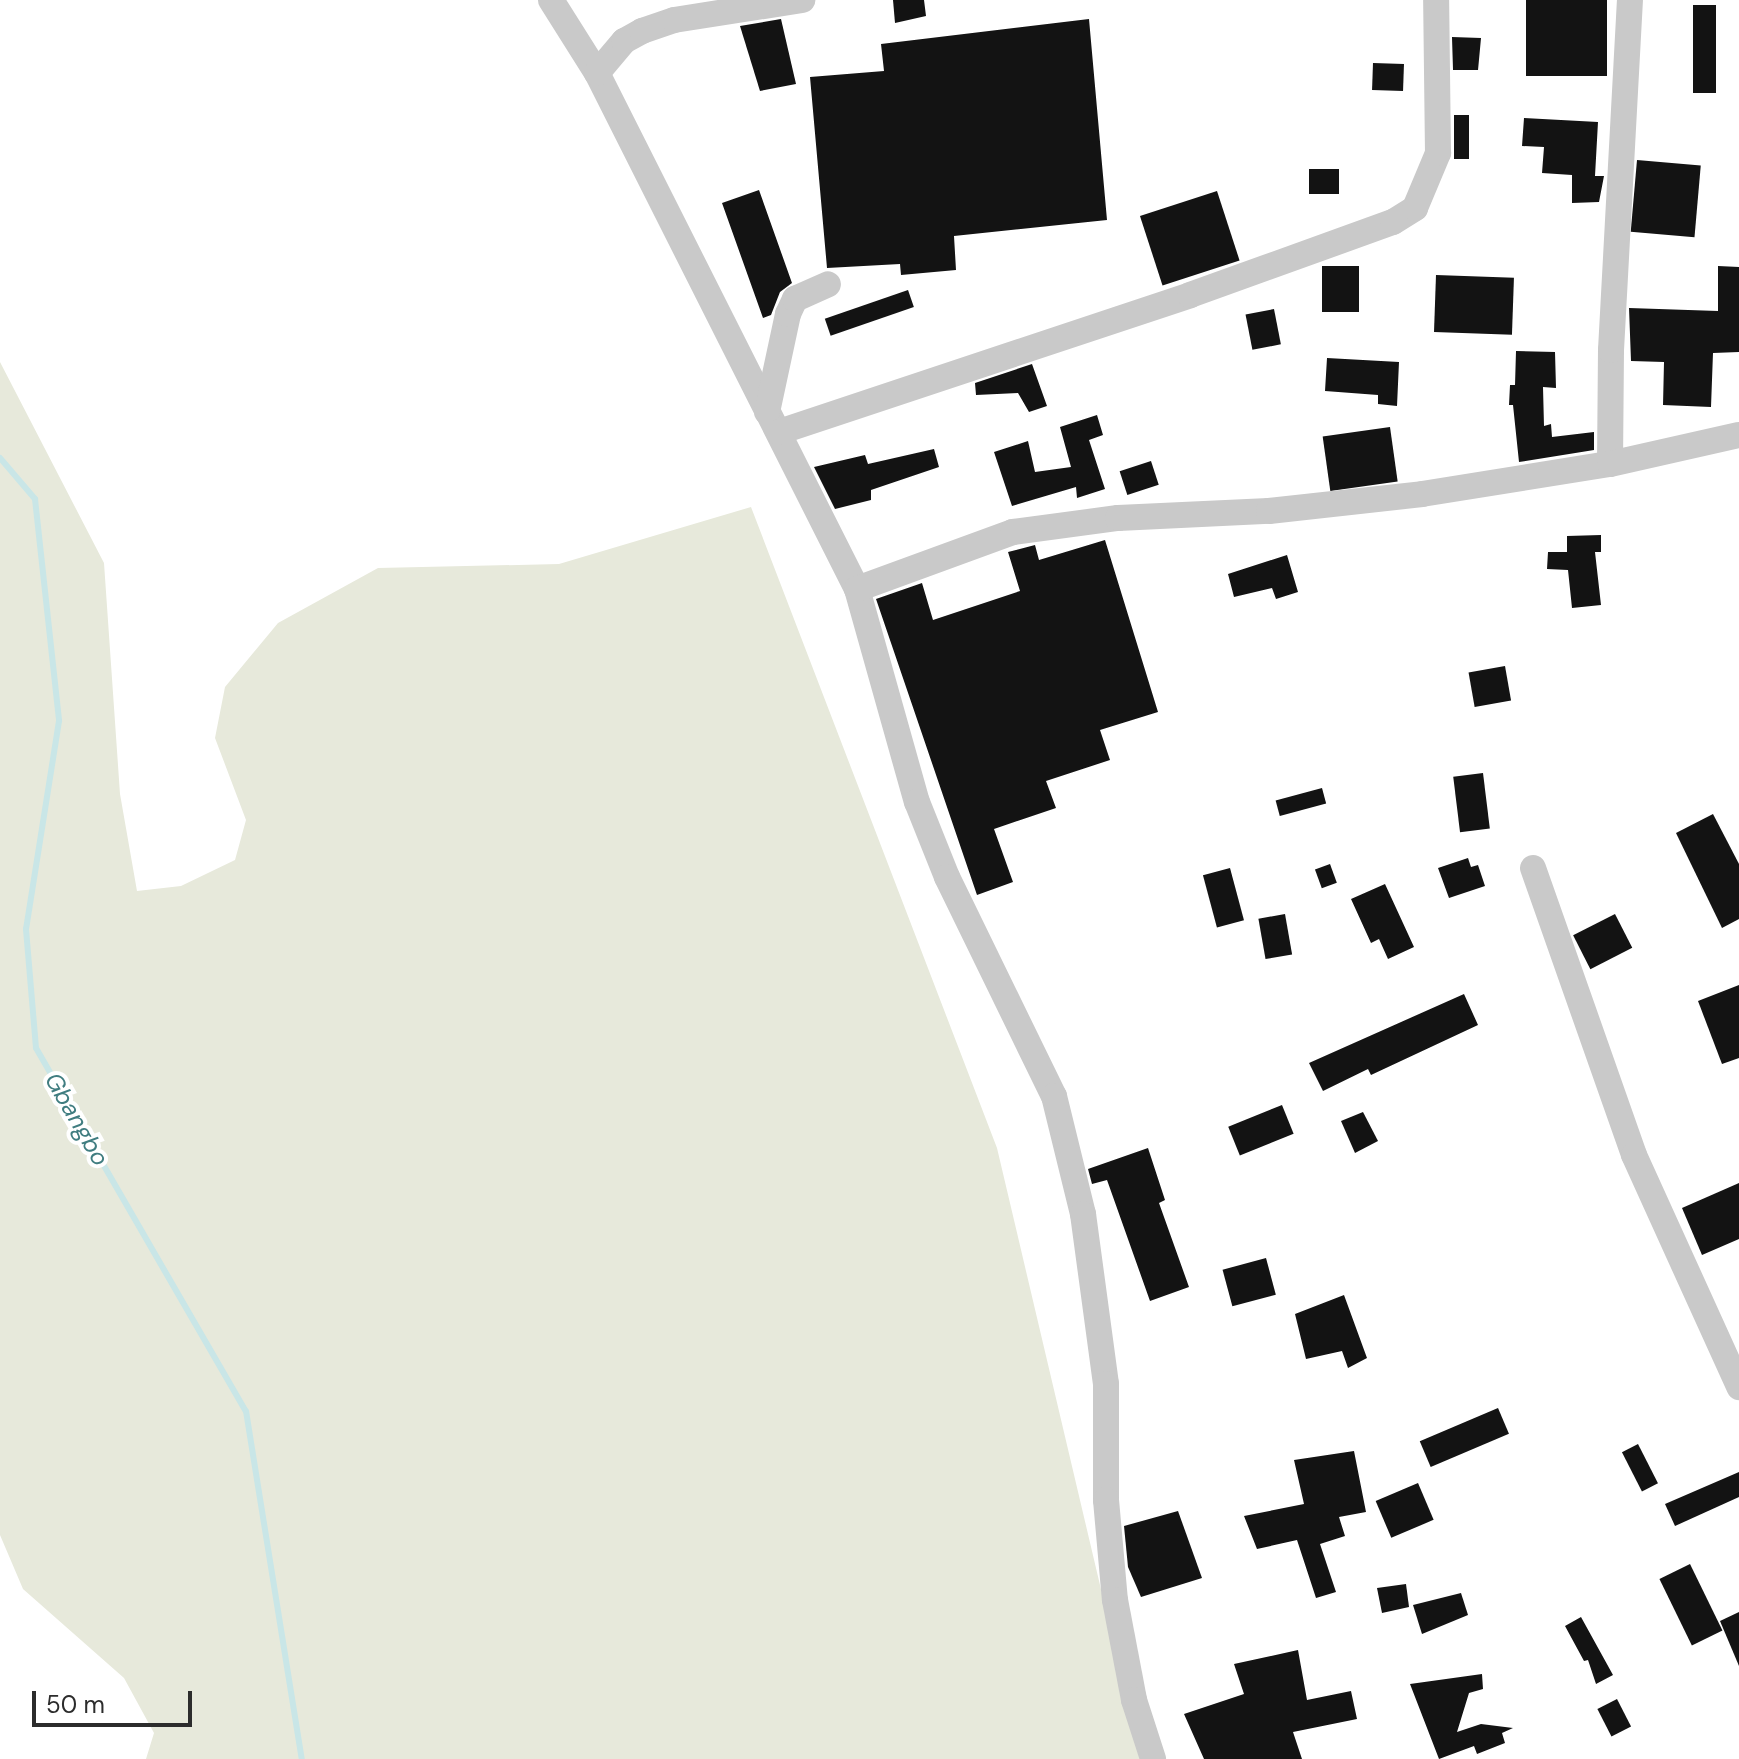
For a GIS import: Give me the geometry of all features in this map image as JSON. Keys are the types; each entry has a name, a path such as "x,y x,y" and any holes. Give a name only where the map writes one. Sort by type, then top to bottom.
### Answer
{"street":[{"path":"551,0 597,73 857,589 917,802 947,877 1054,1096 1083,1214 1106,1384 1106,1500 1115,1600 1134,1700 1153,1759"},
{"path":"597,73 624,41 642,31 802,0"},
{"path":"773,422 1190,295 1393,222 1415,208 1438,153 1436,0"},
{"path":"1610,464 1611,350 1630,0"},
{"path":"773,422 792,306 795,299 828,284"},
{"path":"857,589 1013,532 1118,518 1269,511 1422,494 1610,464 1739,435"},
{"path":"1533,868 1634,1155 1739,1387"}],"shaded area":[{"path":"0,362 104,563 120,794 137,891 181,886 235,860 246,820 215,738 225,687 278,623 378,568 559,564 751,507 997,1148 1141,1759 146,1759 154,1733 124,1678 23,1589 0,1535"}],"building":[{"path":"893,0 924,0 926,16 895,23"},
{"path":"1526,0 1607,0 1607,76 1526,76"},
{"path":"1693,5 1716,5 1716,93 1693,93"},
{"path":"781,19 796,84 760,91 740,26"},
{"path":"1089,19 1107,220 954,236 956,270 901,275 900,264 827,268 810,77 884,71 881,44"},
{"path":"1452,37 1481,38 1478,70 1453,70"},
{"path":"1373,63 1404,64 1403,91 1372,90"},
{"path":"1454,115 1469,115 1469,159 1454,159"},
{"path":"1524,118 1598,122 1595,176 1604,176 1599,202 1572,203 1572,175 1542,173 1544,147 1522,146"},
{"path":"1637,160 1701,166 1694,237 1631,232"},
{"path":"1309,169 1339,169 1339,194 1309,194"},
{"path":"759,190 792,283 780,292 771,315 763,318 722,203"},
{"path":"1217,191 1240,260 1163,285 1140,216"},
{"path":"1322,266 1359,266 1359,312 1322,312"},
{"path":"1718,266 1739,267 1739,352 1713,353 1711,407 1663,405 1664,362 1631,361 1629,308 1718,311"},
{"path":"1436,275 1514,278 1512,335 1434,332"},
{"path":"908,290 914,307 831,336 825,319"},
{"path":"1274,309 1281,344 1252,350 1246,315"},
{"path":"1516,351 1555,352 1556,388 1543,387 1544,426 1551,424 1552,437 1594,432 1594,450 1519,462 1513,405 1509,405 1510,385 1515,385"},
{"path":"1327,358 1399,362 1397,406 1378,404 1378,395 1325,391"},
{"path":"1032,364 1047,406 1029,412 1018,393 976,395 975,383"},
{"path":"1097,415 1103,435 1089,440 1105,489 1077,498 1076,487 1012,506 994,452 1028,441 1035,472 1071,467 1060,427"},
{"path":"1390,427 1398,481 1330,491 1323,436"},
{"path":"934,449 939,467 871,490 871,500 835,509 814,467 865,455 868,464"},
{"path":"1151,461 1159,485 1127,495 1120,471"},
{"path":"1601,535 1601,552 1595,552 1601,605 1572,608 1568,570 1547,569 1548,552 1567,552 1567,536"},
{"path":"1105,540 1158,712 1100,730 1110,760 1046,781 1056,808 994,829 1013,882 977,895 876,599 922,583 933,620 1020,591 1008,552 1035,545 1039,560"},
{"path":"1287,555 1298,592 1276,599 1272,588 1234,597 1228,574"},
{"path":"1505,666 1511,700 1475,707 1469,672"},
{"path":"1483,773 1490,829 1460,832 1453,777"},
{"path":"1322,788 1326,803 1280,816 1276,800"},
{"path":"1713,814 1739,864 1739,919 1722,928 1676,833"},
{"path":"1468,858 1471,867 1478,865 1485,886 1449,898 1438,868"},
{"path":"1330,864 1337,883 1322,888 1315,869"},
{"path":"1230,868 1244,920 1217,927 1203,875"},
{"path":"1385,884 1414,947 1388,959 1379,939 1371,943 1351,899"},
{"path":"1285,914 1292,954 1266,959 1258,919"},
{"path":"1615,914 1632,948 1590,969 1573,935"},
{"path":"1739,985 1739,1058 1722,1064 1698,1001"},
{"path":"1464,994 1478,1025 1371,1075 1368,1069 1323,1091 1309,1063"},
{"path":"1282,1105 1294,1134 1240,1155 1228,1127"},
{"path":"1363,1112 1378,1141 1355,1153 1341,1121"},
{"path":"1148,1148 1165,1200 1159,1203 1189,1287 1150,1301 1107,1180 1092,1184 1088,1169"},
{"path":"1739,1183 1739,1239 1702,1255 1682,1208"},
{"path":"1266,1258 1276,1295 1232,1306 1223,1270"},
{"path":"1344,1295 1367,1358 1348,1368 1342,1351 1306,1359 1295,1314"},
{"path":"1498,1408 1509,1434 1431,1467 1420,1441"},
{"path":"1638,1444 1658,1483 1642,1491 1622,1452"},
{"path":"1354,1451 1366,1512 1339,1517 1345,1536 1320,1544 1336,1592 1316,1598 1297,1540 1257,1549 1244,1516 1304,1504 1294,1460"},
{"path":"1739,1472 1739,1497 1675,1526 1665,1504"},
{"path":"1418,1483 1434,1520 1391,1538 1376,1501"},
{"path":"1178,1511 1202,1578 1141,1597 1128,1567 1124,1526"},
{"path":"1690,1564 1722,1631 1692,1645 1659,1579"},
{"path":"1406,1584 1409,1607 1382,1613 1377,1588"},
{"path":"1461,1593 1468,1615 1422,1634 1413,1605"},
{"path":"1739,1612 1739,1666 1720,1621"},
{"path":"1581,1617 1613,1675 1596,1684 1588,1660 1584,1661 1565,1626"},
{"path":"1298,1650 1307,1700 1351,1691 1357,1719 1293,1732 1302,1759 1204,1759 1184,1714 1244,1694 1234,1664"},
{"path":"1482,1674 1483,1689 1469,1693 1457,1732 1481,1724 1513,1728 1502,1733 1505,1743 1477,1754 1474,1746 1439,1759 1410,1684"},
{"path":"1617,1699 1631,1727 1611,1737 1597,1709"}],"waterway":[{"name":"Gbangbo","path":"0,458 35,499 59,721 26,929 36,1048 246,1411 302,1759"}]}
